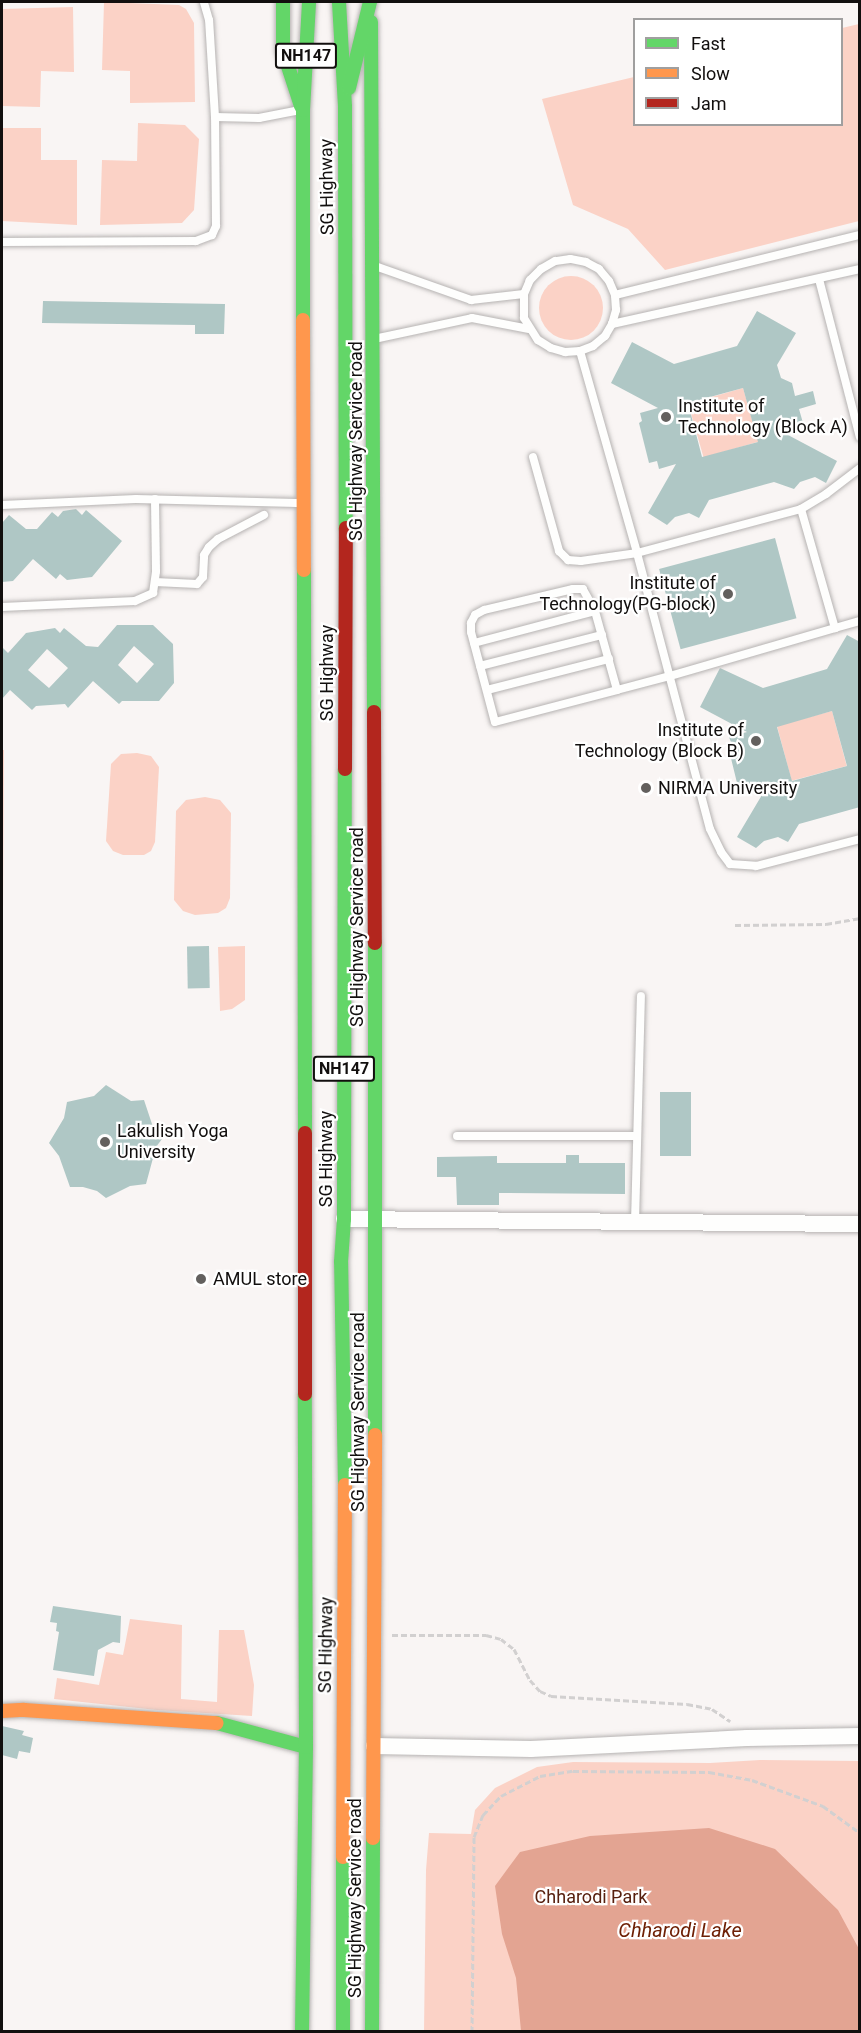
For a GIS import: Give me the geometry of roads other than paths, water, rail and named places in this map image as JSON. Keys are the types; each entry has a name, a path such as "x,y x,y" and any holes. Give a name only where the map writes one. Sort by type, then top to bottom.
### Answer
{"main road":[{"path":"283,2 283,51 303,110"},
{"name":"NH147","path":"303,110 309,2"},
{"name":"NH147","path":"339,2 345,106"},
{"path":"345,106 370,2"},
{"name":"SG Highway Service road","path":"370,2 376,1220 372,2031"},
{"name":"SG Highway","path":"343,2031 343,1650 346,1576 341,1262 344,1220 347,311 345,106"},
{"name":"SG Highway","path":"302,2031 306,1747 303,110"},
{"path":"2,1712 24,1710 220,1723 306,1747"}],"street":[{"path":"344,1220 860,1224"},
{"path":"374,1746 531,1749 747,1738 860,1736"}],"lane":[{"path":"2,242 196,241 212,235 216,226 215,117 209,20 204,2"},
{"path":"215,117 259,118 303,110"},
{"path":"615,295 860,235"},
{"path":"570,259 586,262 599,269 609,281 615,295 616,310 605,336 593,346 580,351 565,352 551,348 538,340 529,329 522,306 524,294 530,280 541,268 555,261 570,259"},
{"path":"372,265 471,300 524,294"},
{"path":"612,324 860,269"},
{"path":"819,279 860,437"},
{"path":"373,339 472,318 529,329"},
{"path":"580,351 715,842 730,864 744,867 756,866 860,839"},
{"path":"533,457 559,551 568,560 581,561 637,553 801,508 826,494 860,468"},
{"path":"2,504 155,499 303,503"},
{"path":"2,607 135,601 153,593 155,499"},
{"path":"801,508 835,628"},
{"path":"154,582 197,584 203,578 204,555 209,547 218,538 264,515"},
{"path":"617,690 595,611 587,593 578,588 484,610 475,615 471,623 495,722 617,690 670,676 860,621"},
{"path":"474,643 595,611"},
{"path":"480,666 602,635"},
{"path":"487,690 609,659"},
{"path":"635,1222 641,996"},
{"path":"457,1136 637,1136"}],"water":[{"name":"Chharodi Lake","path":"709,1828 775,1849 838,1910 859,1949 859,2031 521,2031 516,1978 502,1934 495,1886 520,1852 590,1836"}],"place":[{"name":"Institute of Technology (Block A)","path":"666,417"},
{"name":"Institute of Technology(PG-block)","path":"728,594"},
{"name":"Institute of Technology (Block B)","path":"756,741"},
{"name":"NIRMA University","path":"646,788"},
{"name":"Lakulish Yoga University","path":"105,1142"},
{"name":"AMUL store","path":"201,1279"}],"park label":[{"name":"Chharodi Park","path":"591,1897"}]}
